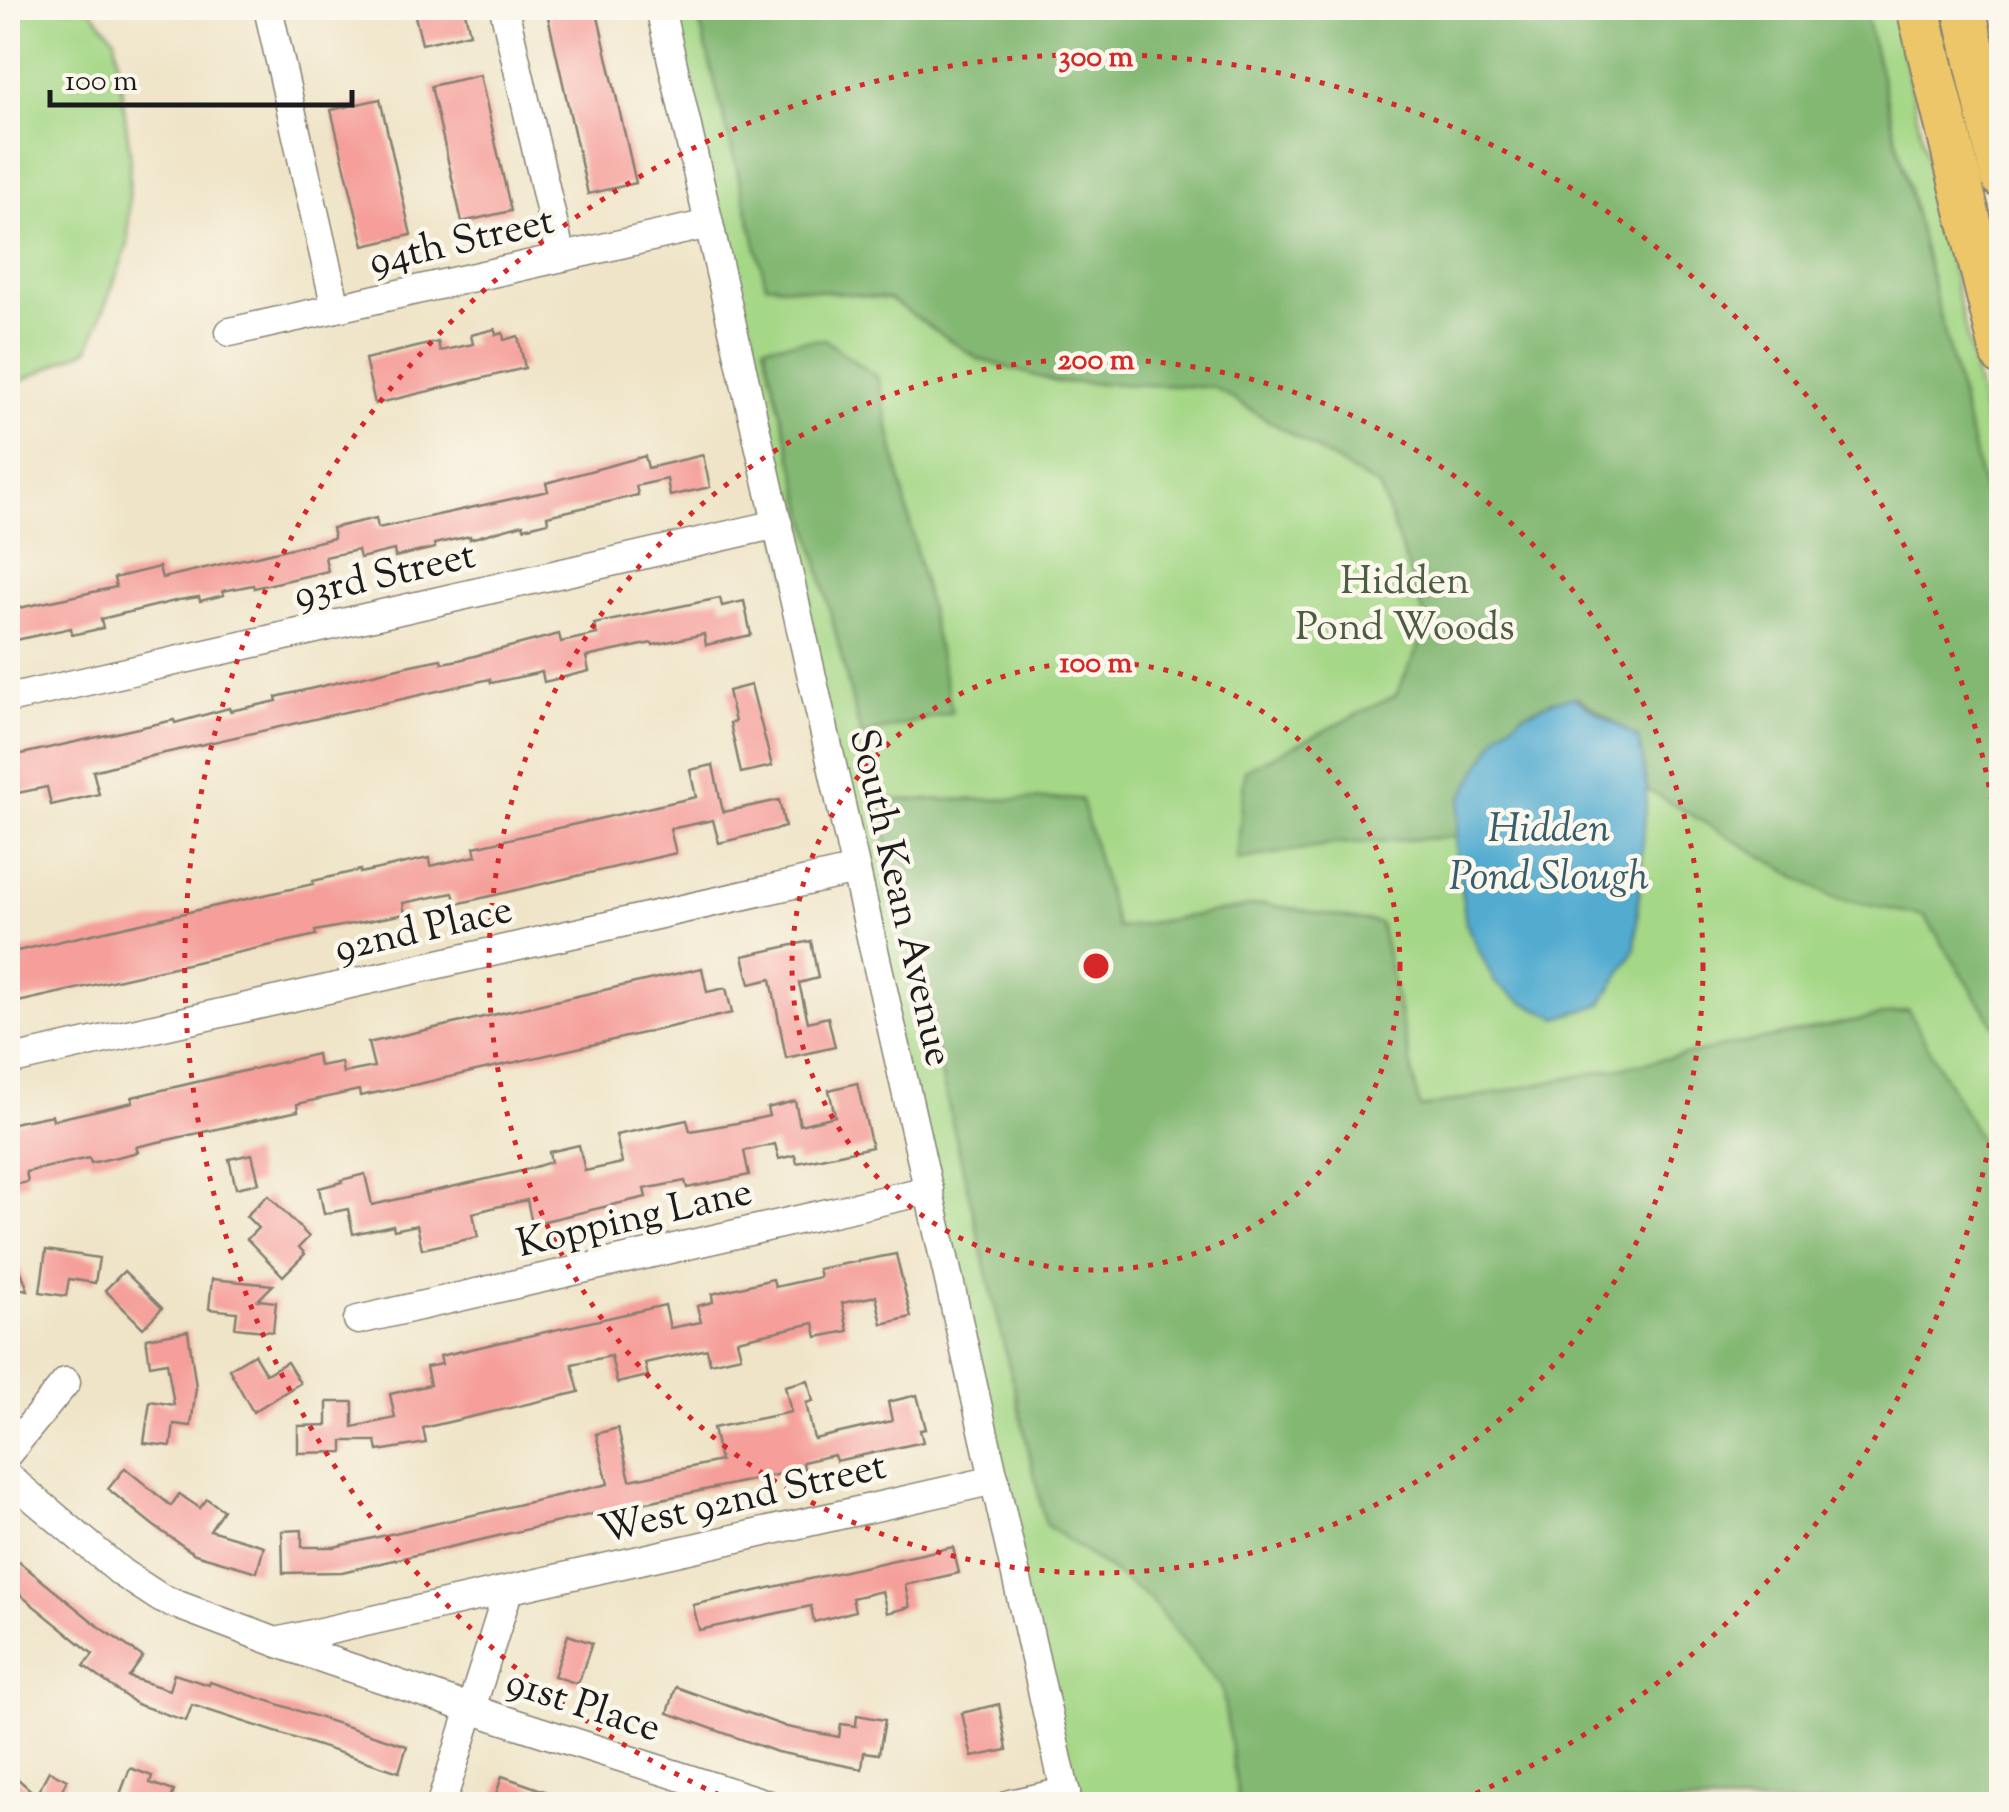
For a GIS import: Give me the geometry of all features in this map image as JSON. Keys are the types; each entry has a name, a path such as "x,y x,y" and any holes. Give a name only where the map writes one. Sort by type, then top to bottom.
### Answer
{"highway":[{"path":"1918,8 2002,354"},
{"path":"1964,8 2002,177"}],"street":[{"path":"268,8 336,308"},
{"path":"504,8 560,257"},
{"name":"South Kean Avenue","path":"660,8 1067,1798"},
{"name":"94th Street","path":"230,332 709,224"},
{"name":"93rd Street","path":"8,699 778,524"},
{"name":"92nd Place","path":"8,1061 856,870"},
{"name":"Kopping Lane","path":"358,1320 929,1190"},
{"path":"8,1453 66,1382"},
{"path":"8,1478 122,1573 162,1599 472,1709 508,1590"},
{"name":"West 92nd Street","path":"276,1642 995,1480"},
{"name":"91st Place","path":"441,1804 472,1709 767,1804"},
{"path":"1010,1804 1067,1798"}],"green space":[{"path":"8,8 89,8 115,38 130,153 128,245 89,349 8,387"},
{"name":"Hidden Pond Woods","path":"658,8 1893,8 2001,489 2001,1804 1071,1804"},
{"path":"696,8 1864,8 2001,560 2001,1036 1925,916 1833,898 1647,789 1639,739 1578,697 1553,701 1523,714 1509,728 1462,799 1457,837 1333,844 1237,860 1245,770 1396,695 1428,626 1380,488 1213,387 1056,382 978,359 889,299 766,284"},
{"path":"824,339 878,378 952,712 861,736 764,345"},
{"path":"1081,799 1117,928 1264,904 1380,923 1420,1108 1908,1010 2001,1178 2001,1804 1239,1804 1222,1688 1148,1597 1046,1525 877,800"}],"water":[{"name":"Hidden Pond Slough","path":"1573,697 1639,739 1647,789 1635,949 1601,1005 1558,1018 1522,1002 1495,983 1466,924 1455,846 1461,799 1500,732 1523,714"}],"building":[{"path":"413,8 464,8 470,33 422,44"},
{"path":"546,8 596,8 636,183 588,194"},
{"path":"480,75 511,211 462,222 431,86"},
{"path":"380,99 411,235 364,246 331,110"},
{"path":"495,329 496,335 503,333 504,340 518,336 525,368 375,404 365,359 438,342 440,351 473,344 471,335"},
{"path":"703,455 710,487 670,496 667,479 636,486 638,495 547,516 548,522 524,528 523,524 470,539 434,544 435,548 395,557 394,550 360,558 358,550 325,557 328,571 101,619 103,628 72,635 71,628 16,640 10,610 116,587 114,578 159,567 162,578 334,538 332,528 376,518 378,528 548,491 546,483 645,456 648,468"},
{"path":"720,598 722,606 744,601 751,635 706,645 704,634 652,643 586,657 589,671 544,682 542,672 491,683 490,679 143,758 93,771 99,794 51,805 47,787 8,795 8,757 277,701 276,697 411,665 459,660 559,634 561,642 597,634 594,624"},
{"path":"751,685 772,766 741,773 730,723 735,722 728,691"},
{"path":"713,765 723,812 779,800 785,827 719,843 713,820 670,829 676,853 456,904 453,893 403,903 405,914 315,931 316,935 18,1002 12,978 8,979 8,953 360,870 429,858 430,866 476,856 474,847 696,797 690,770"},
{"path":"811,941 818,978 799,983 808,1022 828,1017 835,1047 786,1058 771,979 750,984 743,956"},
{"path":"702,968 707,992 726,988 732,1013 414,1085 360,1096 359,1090 297,1104 298,1111 136,1147 138,1152 26,1172 28,1182 8,1186 8,1124 52,1115 53,1120 133,1102 132,1097 317,1054 319,1066 341,1062 343,1073 374,1067 368,1043"},
{"path":"857,1083 872,1147 797,1163 795,1155 779,1159 775,1144 744,1151 749,1175 687,1188 685,1181 644,1189 646,1197 532,1224 527,1200 496,1207 473,1213 478,1237 422,1249 417,1225 394,1230 393,1225 353,1234 348,1209 324,1214 319,1188 365,1174 372,1205 522,1171 551,1162 549,1152 579,1145 585,1171 622,1163 616,1135 687,1120 690,1131 737,1123 769,1116 767,1108 795,1101 800,1125 835,1116 829,1090"},
{"path":"252,1154 259,1183 236,1188 229,1159"},
{"path":"268,1195 309,1237 299,1247 305,1254 283,1276 247,1239 258,1228 246,1216"},
{"path":"9,1239 28,1290 8,1287"},
{"path":"46,1250 99,1258 95,1283 69,1279 66,1296 40,1292"},
{"path":"896,1254 911,1317 882,1324 876,1296 842,1303 848,1331 817,1337 814,1323 737,1340 741,1356 710,1363 707,1349 645,1363 648,1376 617,1383 611,1356 572,1364 579,1392 423,1428 426,1443 378,1451 376,1441 343,1441 343,1452 298,1453 298,1426 327,1425 327,1402 353,1402 353,1427 395,1418 390,1394 430,1385 426,1367 442,1364 440,1356 665,1305 670,1328 701,1322 697,1306 713,1302 712,1294 773,1279 775,1287 820,1277 818,1269"},
{"path":"124,1271 162,1308 143,1328 105,1290"},
{"path":"212,1279 273,1285 258,1300 276,1302 273,1332 235,1328 237,1312 209,1309"},
{"path":"188,1331 196,1387 191,1426 174,1424 171,1446 144,1443 150,1401 174,1405 167,1362 150,1365 146,1338"},
{"path":"254,1354 266,1374 287,1362 300,1383 253,1412 229,1369"},
{"path":"808,1380 813,1401 806,1403 814,1439 892,1421 888,1402 917,1395 926,1429 920,1430 923,1442 836,1461 834,1455 803,1462 804,1469 342,1572 283,1573 282,1531 302,1530 302,1547 334,1547 608,1484 596,1434 618,1428 630,1480 720,1461 713,1428 791,1412 785,1386"},
{"path":"125,1468 171,1506 179,1494 200,1508 207,1499 223,1510 210,1530 264,1546 257,1572 195,1554 154,1526 108,1489"},
{"path":"953,1547 959,1573 905,1585 910,1607 887,1613 882,1591 852,1598 855,1611 814,1622 811,1606 699,1630 693,1605"},
{"path":"8,1553 143,1657 129,1677 169,1690 174,1674 209,1685 210,1682 407,1746 399,1772 192,1705 186,1721 136,1704 84,1666 93,1654 8,1585"},
{"path":"568,1635 592,1643 578,1684 554,1676"},
{"path":"676,1687 787,1727 839,1737 841,1724 856,1726 857,1715 885,1720 879,1754 864,1752 862,1769 777,1752 668,1713"},
{"path":"999,1704 1007,1750 972,1757 962,1713"},
{"path":"130,1768 152,1776 150,1783 174,1791 169,1804 139,1804 119,1797"},
{"path":"8,1770 36,1795 49,1771 67,1780 55,1804 8,1804"},
{"path":"502,1776 576,1802 493,1804"}]}
